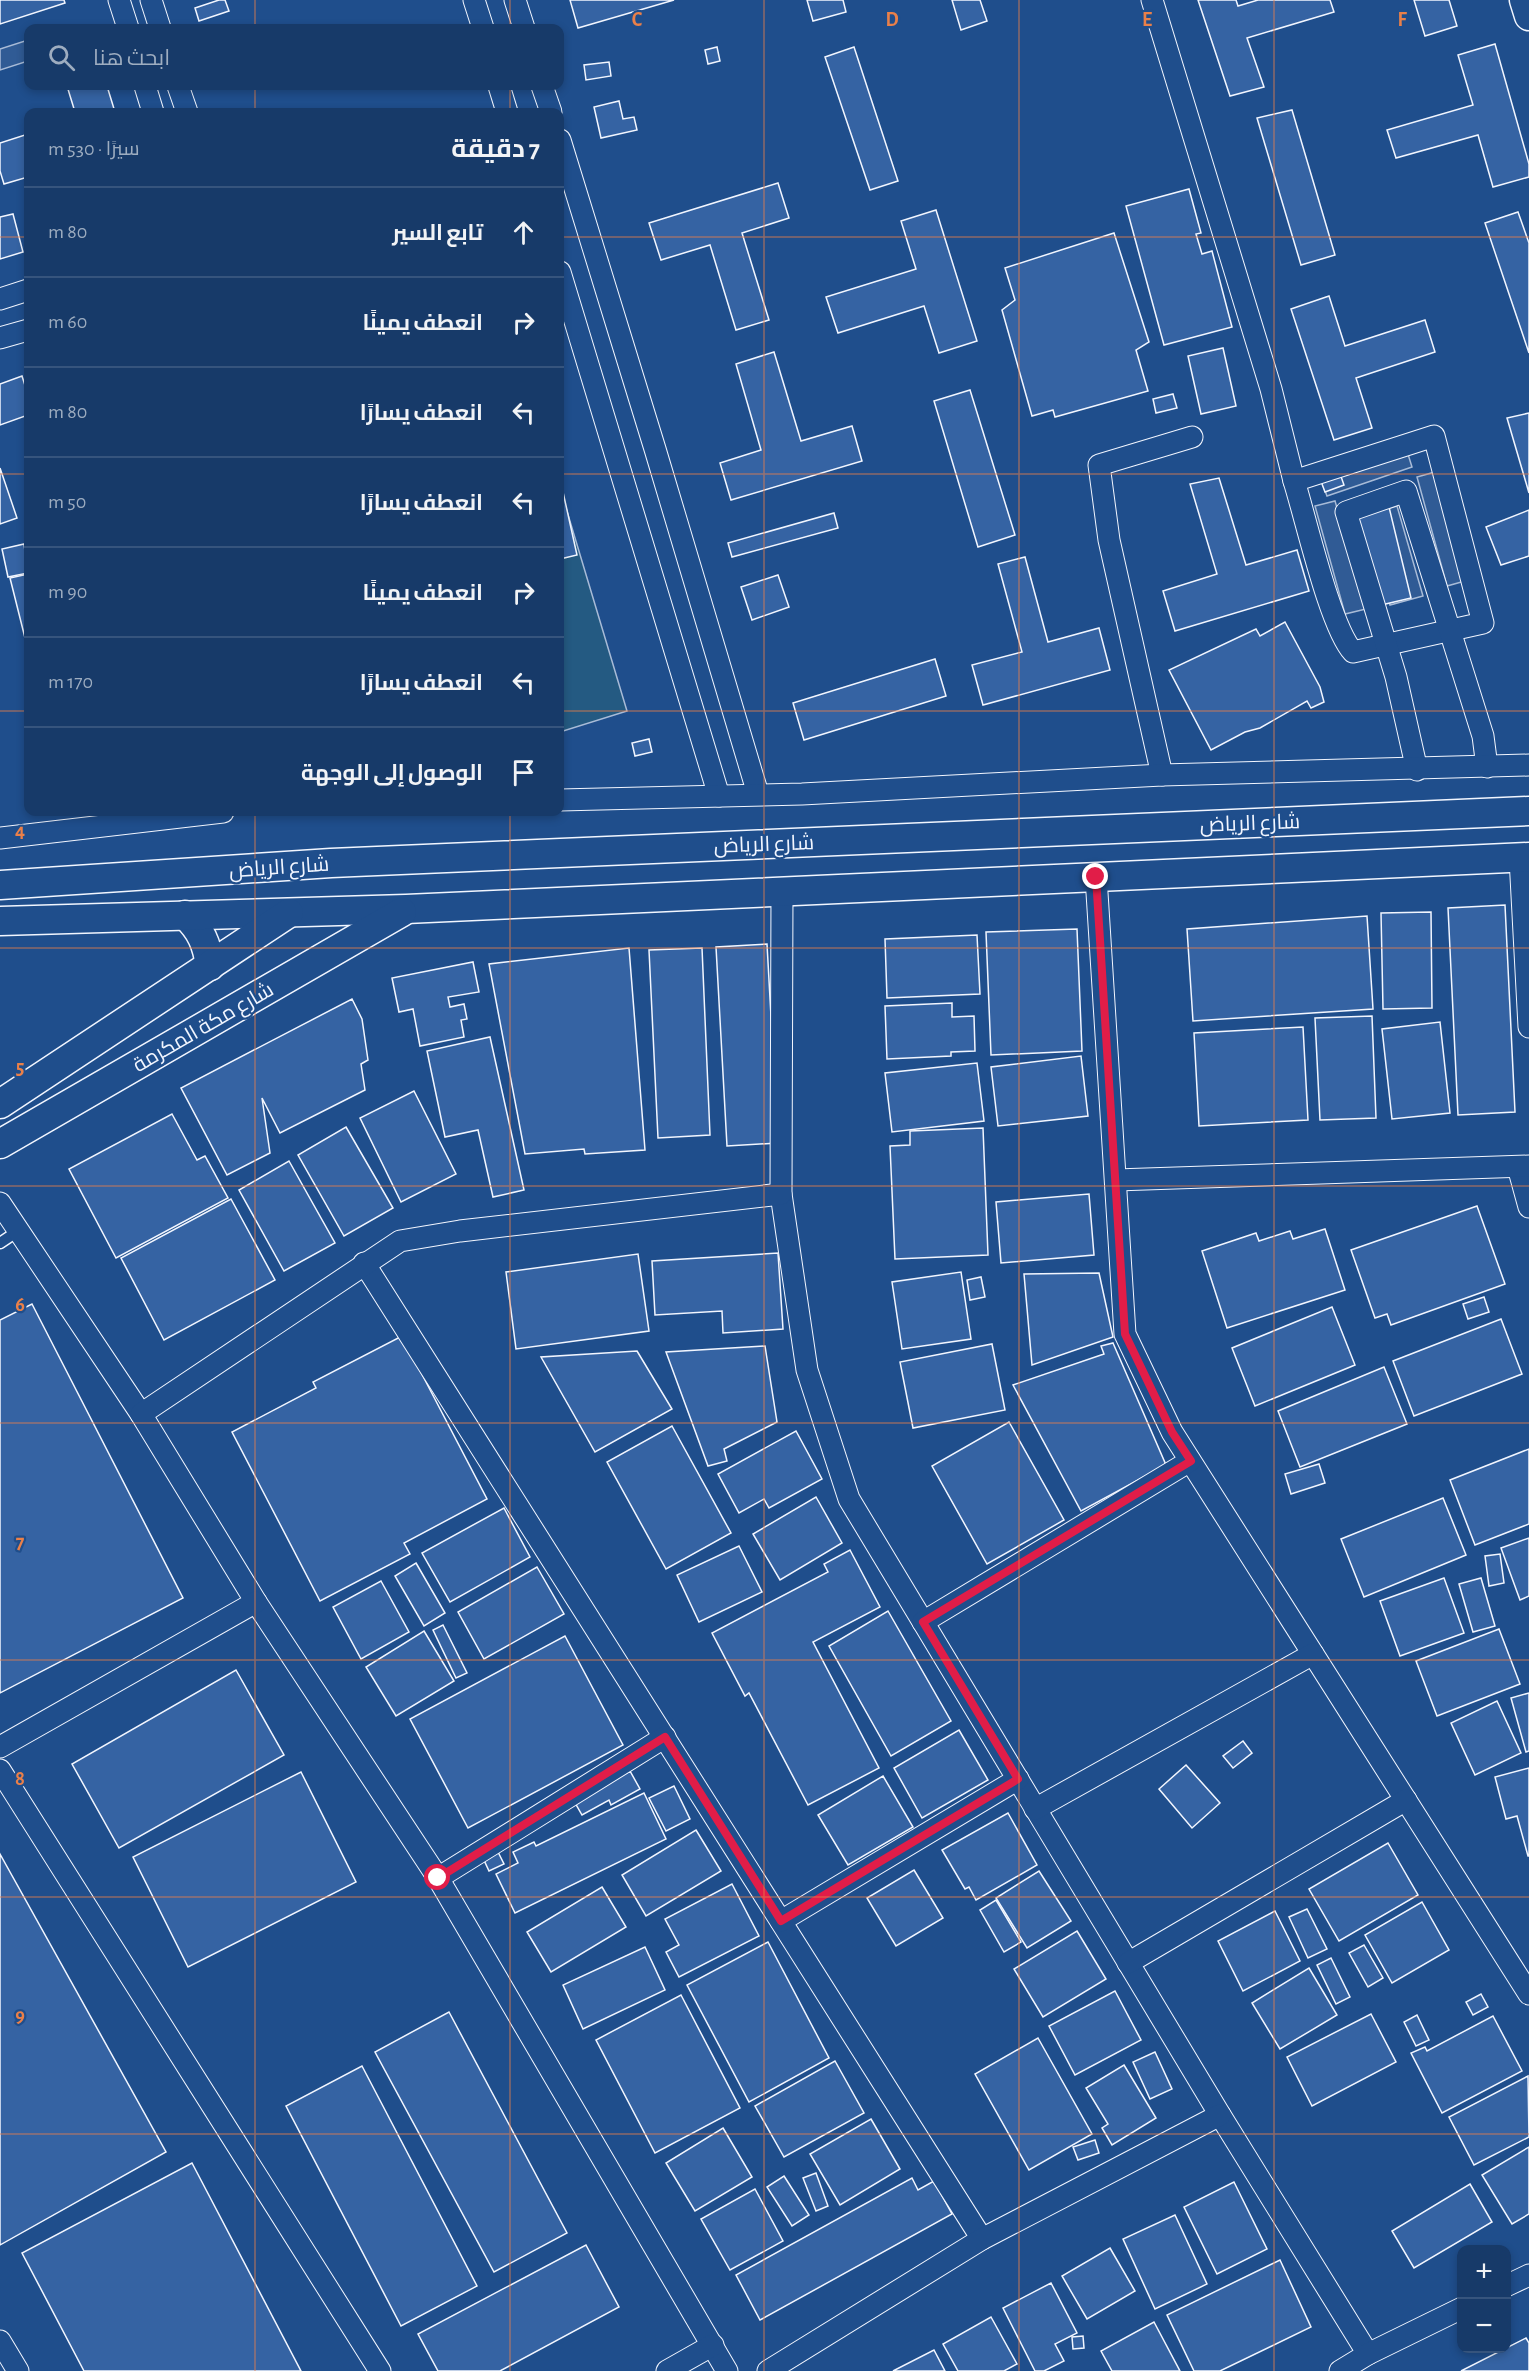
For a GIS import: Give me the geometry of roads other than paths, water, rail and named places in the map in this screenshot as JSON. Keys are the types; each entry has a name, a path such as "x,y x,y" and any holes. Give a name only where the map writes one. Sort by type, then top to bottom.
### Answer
{"main road":[{"path":"1524,0 1529,16"},
{"name":"شارع الرياض","path":"5,885 343,863 1529,811"},
{"name":"شارع الرياض","path":"0,919 406,909 1525,857"},
{"path":"0,919 10,908 15,897 5,885"},
{"name":"شارع مكة المكرمة","path":"0,1144 406,909"},
{"name":"شارع مكة المكرمة","path":"0,1104 290,913"},
{"path":"185,915 197,926 204,938 210,966"}],"street":[{"path":"119,0 127,24"},
{"path":"151,0 159,24"},
{"path":"474,0 482,24"},
{"path":"515,0 523,24"},
{"path":"1152,0 1271,389 1294,481 1336,620 1346,644 1353,652 1483,623 1434,436 1294,481"},
{"path":"146,90 152,108"},
{"path":"179,90 186,108"},
{"path":"500,90 506,108"},
{"path":"543,90 550,108"},
{"path":"564,153 656,449 758,794"},
{"path":"564,285 719,796"},
{"path":"0,299 24,291"},
{"path":"0,338 24,331"},
{"path":"1162,775 1109,540 1099,465 1192,437"},
{"path":"1417,770 1387,646 1346,512 1406,491 1483,736 1487,767"},
{"path":"564,800 802,794 1162,775 1417,770 1529,765"},
{"path":"0,838 168,816"},
{"path":"1525,857 1529,1027"},
{"path":"1096,877 1125,1334 1172,1432 1406,1800 1521,1966 1529,1994"},
{"path":"782,892 781,1194 807,1370 849,1499 1220,2115 1368,2354"},
{"path":"1116,1180 1523,1167 1529,1207"},
{"path":"141,1414 400,1241 460,1231 781,1194"},
{"path":"0,1203 141,1414 256,1602 438,1878 727,2371"},
{"path":"364,1263 982,2239"},
{"path":"923,1622 1191,1461"},
{"path":"0,1747 256,1602"},
{"path":"1035,1809 1313,1654"},
{"path":"438,1878 665,1737"},
{"path":"0,1770 380,2371"},
{"path":"781,1921 1018,1779"},
{"path":"1128,1963 1406,1800"},
{"path":"768,2371 982,2239 1220,2115"},
{"path":"1511,2284 1529,2275"},
{"path":"1340,2371 1368,2354 1457,2310"},
{"path":"0,2341 18,2371"},
{"path":"667,2371 713,2345"}],"lane":[{"path":"0,1243 18,1231"}]}
